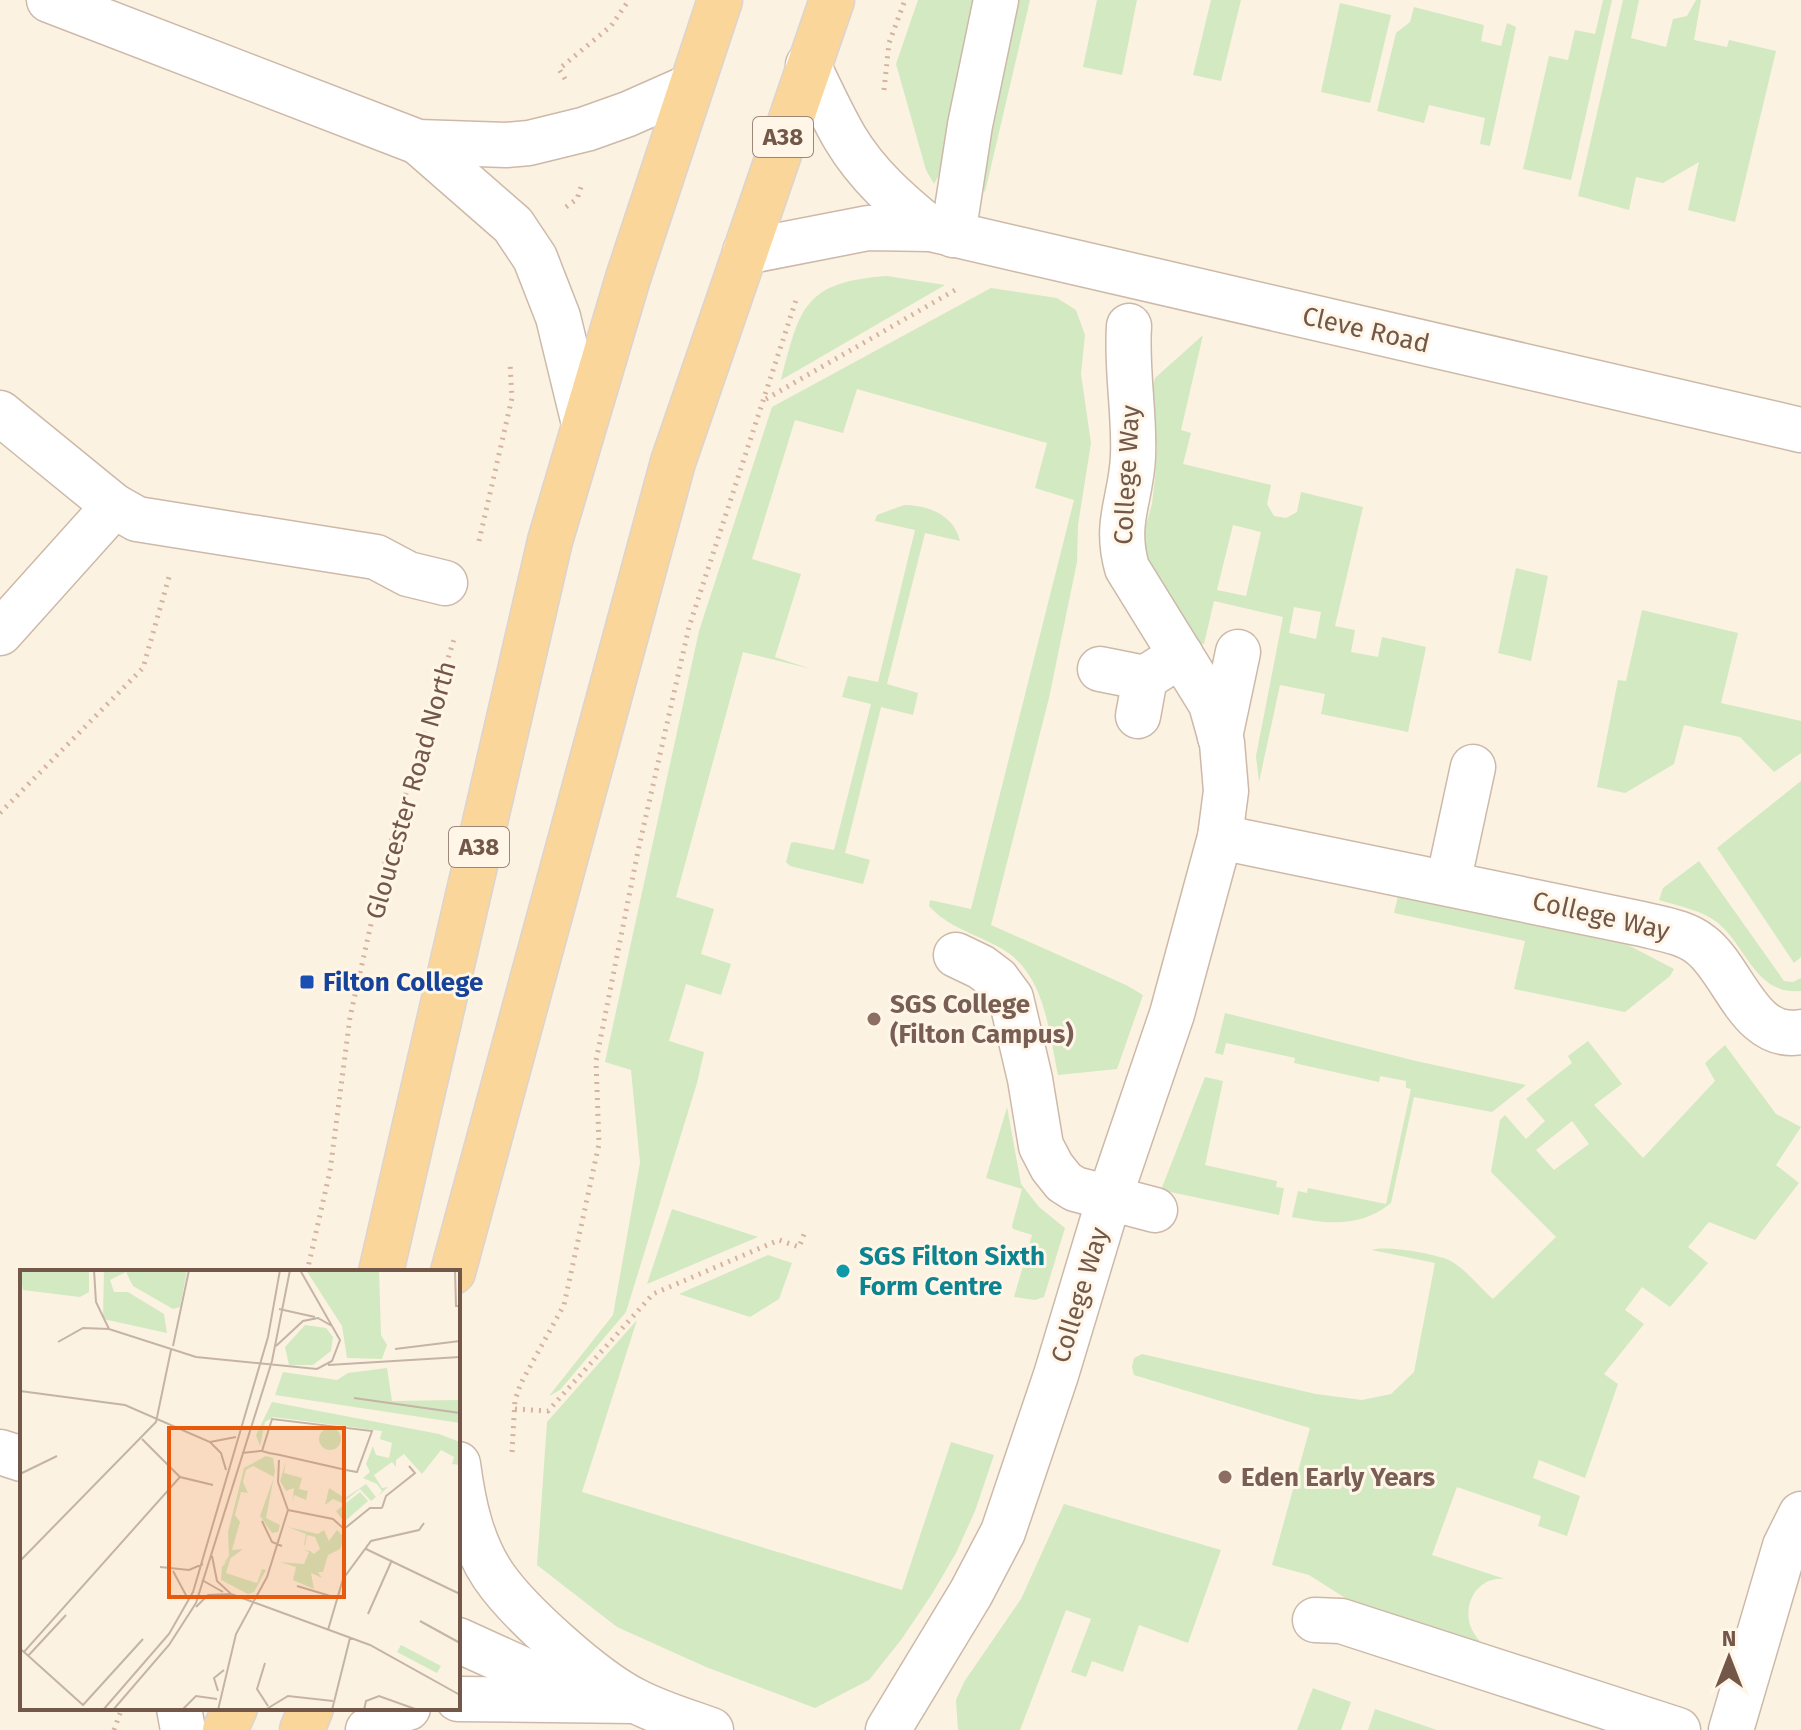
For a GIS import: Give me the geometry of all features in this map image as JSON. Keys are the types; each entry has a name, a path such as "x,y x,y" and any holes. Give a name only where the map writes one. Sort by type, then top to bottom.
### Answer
{"main road":[{"name":"A38","path":"381,1270 550,541 639,243 720,0"},
{"name":"A38","path":"454,1270 673,462 832,0"},
{"path":"225,1730 234,1710"},
{"path":"302,1730 310,1710"}],"street":[{"path":"49,0 418,142 529,143 586,129 689,87"},
{"path":"942,232 970,125 996,0"},
{"name":"Cleve Road","path":"808,65 845,138 863,164 897,201 942,232"},
{"path":"418,142 513,225 535,258 558,317 584,424"},
{"name":"Cleve Road","path":"745,252 868,228 942,232 1801,430"},
{"name":"College Way","path":"888,1730 971,1593 1003,1532 1049,1338 1109,1199 1172,1014 1220,837 1226,791 1220,737 1211,704 1127,568 1122,550 1123,510 1133,461 1129,326"},
{"path":"0,413 114,506 137,519 376,557 408,574 445,583"},
{"path":"0,633 114,506"},
{"path":"1220,737 1238,652"},
{"path":"1100,669 1142,697 1181,655"},
{"path":"1448,883 1473,767"},
{"name":"College Way","path":"1220,837 1642,924 1681,935 1703,947 1751,1010 1769,1027 1801,1032"},
{"path":"956,955 997,979 1011,998 1041,1146 1052,1167 1064,1182 1075,1189 1155,1210"},
{"path":"0,1452 20,1458"},
{"path":"460,1476 467,1516 493,1574 547,1632 584,1665 614,1700"},
{"path":"1731,1730 1785,1546 1801,1514"},
{"path":"1315,1620 1341,1621 1678,1730"},
{"path":"460,1641 512,1667 711,1730"},
{"path":"460,1699 614,1700"},
{"path":"179,1710 183,1730"},
{"path":"368,1730 400,1710"}],"path":[{"path":"559,69 611,26 629,0"},
{"path":"885,98 883,83 889,43 905,0"},
{"path":"765,400 1025,250"},
{"path":"512,1453 515,1409 521,1383 564,1305 599,1144 596,1061 638,851 689,627 797,297 803,291"},
{"path":"476,553 512,398 510,358"},
{"path":"0,813 143,668 183,526"},
{"name":"Gloucester Road North","path":"307,1270 330,1171 350,1017 386,858 458,626"},
{"path":"515,1409 548,1411 653,1294 779,1240 799,1247 805,1232"},
{"path":"114,1730 121,1710"}],"green space":[{"path":"918,0 974,0 940,173 934,184 926,170 896,64"},
{"path":"1016,0 1030,0 985,192 978,186"},
{"path":"1097,0 1137,0 1122,75 1083,67"},
{"path":"1211,0 1241,0 1221,81 1193,75"},
{"path":"1603,0 1612,0 1571,180 1523,169 1549,56 1568,60 1575,30 1595,34"},
{"path":"1623,0 1639,0 1631,38 1666,47 1673,19 1687,16 1696,0 1701,0 1694,40 1727,47 1729,40 1776,51 1735,222 1688,210 1699,162 1663,183 1636,177 1629,210 1578,196"},
{"path":"1340,3 1391,15 1370,103 1321,92"},
{"path":"1414,7 1484,25 1481,41 1501,46 1507,23 1516,27 1490,146 1480,144 1485,118 1429,105 1424,123 1377,111 1396,33 1410,22"},
{"path":"887,276 945,285 781,380 794,334 810,303 822,292 838,285"},
{"path":"991,288 1057,298 1076,310 1085,335 1081,374 1091,443 1078,525 1077,562 1049,698 991,925 1143,995 1117,1069 1058,1075 1042,1002 1025,970 997,946 953,924 929,906 930,900 971,909 1074,500 1035,488 1047,443 857,389 843,433 795,420 752,559 801,574 775,657 811,669 743,652 676,897 714,909 701,954 731,964 721,995 686,984 669,1041 704,1052 626,1312 560,1390 549,1396 613,1315 640,1163 631,1070 605,1062 699,631 772,407"},
{"path":"1203,335 1181,430 1191,433 1183,464 1271,485 1267,504 1274,516 1286,518 1297,512 1301,492 1363,507 1335,626 1355,630 1351,652 1378,657 1382,637 1426,647 1408,732 1321,714 1325,694 1280,685 1259,782 1256,756 1283,617 1214,601 1204,644 1198,643 1149,570 1142,539 1152,504 1155,477 1157,450 1152,391 1155,378","holes":["1233,525 1261,532 1246,596 1217,590","1294,607 1321,612 1316,639 1289,633"]},
{"path":"904,505 939,513 952,524 960,541 925,533 887,684 918,693 913,715 881,707 845,853 870,860 863,884 790,866 786,862 791,843 794,842 834,850 871,704 842,697 848,676 878,682 915,530 875,521 877,515"},
{"path":"1516,568 1548,576 1531,661 1498,653"},
{"path":"1642,610 1738,633 1721,703 1801,721 1801,753 1774,772 1740,737 1684,725 1674,764 1625,793 1597,787 1618,680 1626,681"},
{"path":"1801,781 1801,957 1794,963 1717,848"},
{"path":"1699,861 1784,981 1793,982 1801,978 1801,991 1785,990 1762,978 1728,933 1712,919 1659,900 1663,888"},
{"path":"1398,896 1628,945 1674,969 1670,976 1625,1012 1514,989 1525,941 1394,913"},
{"path":"1225,1013 1526,1085 1492,1112 1414,1097 1391,1203 1368,1217 1343,1222 1292,1217 1298,1191 1307,1193 1308,1188 1386,1204 1411,1089 1406,1088 1406,1081 1380,1076 1379,1082 1294,1063 1295,1058 1226,1043 1223,1055 1215,1053"},
{"path":"1588,1041 1622,1084 1594,1105 1643,1158 1715,1081 1705,1063 1725,1045 1776,1114 1801,1127 1776,1165 1799,1183 1755,1240 1709,1222 1688,1247 1708,1263 1670,1307 1642,1287 1625,1310 1644,1324 1604,1374 1618,1384 1585,1478 1539,1460 1533,1478 1580,1496 1567,1536 1538,1526 1541,1516 1457,1487 1432,1555 1505,1579 1482,1585 1476,1590 1470,1604 1470,1625 1486,1649 1358,1606 1309,1575 1272,1565 1310,1428 1134,1375 1132,1367 1134,1358 1142,1354 1316,1394 1362,1400 1391,1394 1414,1372 1435,1263 1372,1250 1410,1251 1449,1260 1493,1299 1556,1237 1491,1172 1500,1120 1505,1115 1526,1139 1545,1121 1526,1099 1572,1063 1568,1056","holes":["1572,1121 1589,1144 1554,1170 1536,1150"]},
{"path":"1205,1077 1223,1081 1205,1165 1277,1181 1276,1187 1284,1188 1279,1215 1161,1190"},
{"path":"1007,1107 1021,1184 1039,1207 1065,1228 1044,1297 1035,1300 1014,1297 1032,1235 1012,1226 1022,1189 986,1178"},
{"path":"672,1209 758,1237 647,1284"},
{"path":"768,1255 792,1263 779,1299 750,1317 679,1294"},
{"path":"637,1320 582,1492 902,1590 951,1442 994,1455 975,1511 956,1553 901,1640 869,1680 815,1708 706,1667 617,1627 537,1565 547,1422"},
{"path":"1064,1504 1221,1550 1188,1643 1139,1625 1123,1672 1092,1661 1086,1677 1071,1672 1091,1619 1066,1610 1020,1730 958,1730 956,1700 964,1682 1021,1599"},
{"path":"1313,1688 1351,1702 1341,1730 1297,1730"},
{"path":"1375,1709 1437,1730 1368,1730"}],"place":[{"name":"Filton College","path":"307,982"},
{"name":"SGS College (Filton Campus)","path":"874,1019"},
{"name":"SGS Filton Sixth Form Centre","path":"843,1271"},
{"name":"Eden Early Years","path":"1225,1477"}]}
